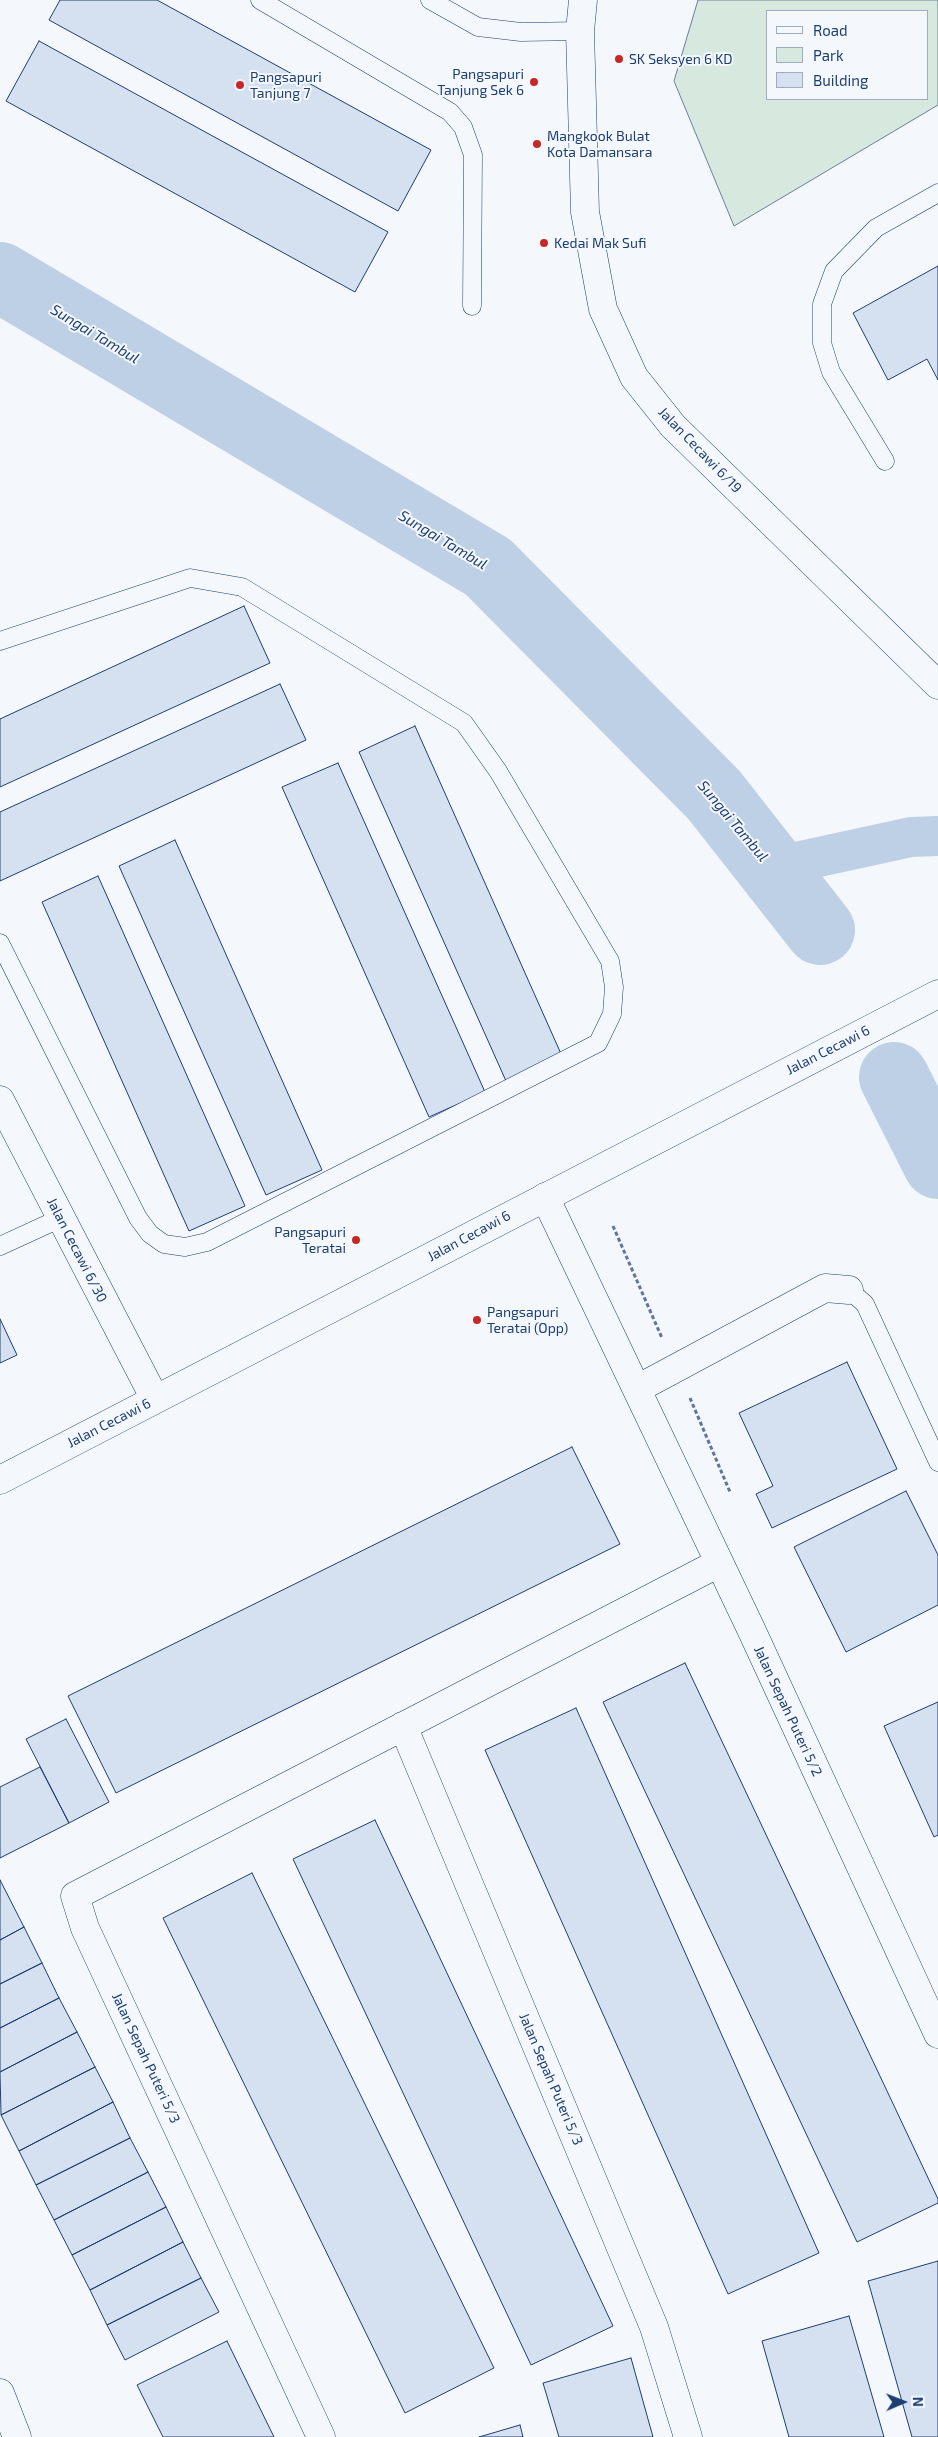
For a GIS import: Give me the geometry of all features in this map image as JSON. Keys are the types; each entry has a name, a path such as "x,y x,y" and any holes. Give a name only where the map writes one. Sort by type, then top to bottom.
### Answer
{"main road":[{"name":"Jalan Cecawi 6/19","path":"583,0 580,31 585,212 602,309 634,377 673,426 938,685"},
{"name":"Jalan Cecawi 6","path":"0,1480 938,994"},
{"name":"Jalan Cecawi 6/30","path":"0,1100 156,1399"},
{"name":"Jalan Sepah Puteri 5/2","path":"545,1196 719,1563 938,2034"},
{"path":"637,1389 825,1288 848,1290"},
{"path":"404,1726 719,1563"},
{"name":"Jalan Sepah Puteri 5/3","path":"321,2437 85,1928 75,1896 404,1726 654,2327 688,2437"},
{"path":"0,2393 17,2437"}],"lane":[{"path":"260,0 450,112 463,128 473,155 472,306"},
{"path":"430,0 478,27 521,32 580,31"},
{"path":"885,461 831,372 822,343 822,304 834,271 876,228 938,193"},
{"path":"0,641 190,578 242,587 464,723 498,771 610,962 614,986 612,1014 598,1043 207,1242 185,1247 164,1244 150,1234 138,1218 0,943"},
{"path":"0,1246 61,1218"},
{"path":"848,1290 865,1304 938,1462"}],"green space":[{"path":"698,0 938,0 938,105 734,226 674,81"}],"building":[{"name":"Pangsapuri Tanjung 7","path":"60,0 157,0 431,150 398,211 49,20"},
{"path":"39,41 388,232 355,292 6,101"},
{"path":"938,266 938,380 927,359 888,380 853,313"},
{"path":"244,606 270,663 0,787 0,719"},
{"path":"280,684 306,740 0,881 0,812"},
{"path":"415,726 562,1056 506,1081 359,752"},
{"path":"338,763 485,1092 429,1117 282,787"},
{"path":"175,840 322,1170 266,1195 119,866"},
{"path":"98,876 245,1206 189,1231 42,902"},
{"path":"0,1319 17,1355 0,1363"},
{"path":"847,1362 897,1469 772,1528 756,1494 773,1486 739,1413"},
{"path":"572,1447 620,1544 116,1793 68,1696"},
{"path":"906,1491 938,1555 938,1605 846,1652 794,1547"},
{"path":"685,1663 938,2199 938,2203 857,2242 603,1702"},
{"path":"938,1702 938,1835 934,1837 884,1726"},
{"path":"576,1708 819,2253 728,2294 485,1750"},
{"path":"66,1719 109,1802 69,1823 26,1739"},
{"path":"40,1767 69,1823 0,1858 0,1787"},
{"path":"375,1820 613,2326 531,2365 293,1859"},
{"path":"252,1873 494,2368 405,2413 163,1918"},
{"path":"0,1880 24,1927 0,1940"},
{"path":"24,1927 42,1963 0,1984 0,1940"},
{"path":"42,1963 59,1998 0,2028 0,1984"},
{"path":"59,1998 77,2032 0,2072 0,2028"},
{"path":"77,2032 95,2067 1,2115 0,2072"},
{"path":"95,2067 113,2102 19,2151 1,2115"},
{"path":"113,2102 130,2138 36,2185 19,2151"},
{"path":"130,2138 148,2172 54,2220 36,2185"},
{"path":"148,2172 166,2207 72,2255 54,2220"},
{"path":"166,2207 183,2242 90,2290 72,2255"},
{"path":"183,2242 201,2278 107,2325 90,2290"},
{"path":"938,2261 938,2437 912,2437 868,2281"},
{"path":"201,2278 219,2312 125,2360 107,2325"},
{"path":"849,2316 884,2437 789,2437 762,2341"},
{"path":"227,2341 274,2437 163,2437 137,2385"},
{"path":"631,2358 653,2437 559,2437 543,2383"},
{"path":"520,2425 523,2437 479,2437"}],"waterway":[{"name":"Sungai Tambul","path":"0,277 488,567 714,795 820,930"},
{"path":"773,867 911,837 938,836"},
{"name":"Sungai Tambul","path":"894,1077 938,1164"}],"place":[{"name":"SK Seksyen 6 KD","path":"619,59"},
{"name":"Pangsapuri Tanjung Sek 6","path":"534,82"},
{"name":"Pangsapuri Tanjung 7","path":"240,85"},
{"name":"Mangkook Bulat Kota Damansara","path":"537,144"},
{"name":"Kedai Mak Sufi","path":"544,243"},
{"name":"Pangsapuri Teratai","path":"356,1240"},
{"name":"Pangsapuri Teratai (Opp)","path":"477,1320"}]}
